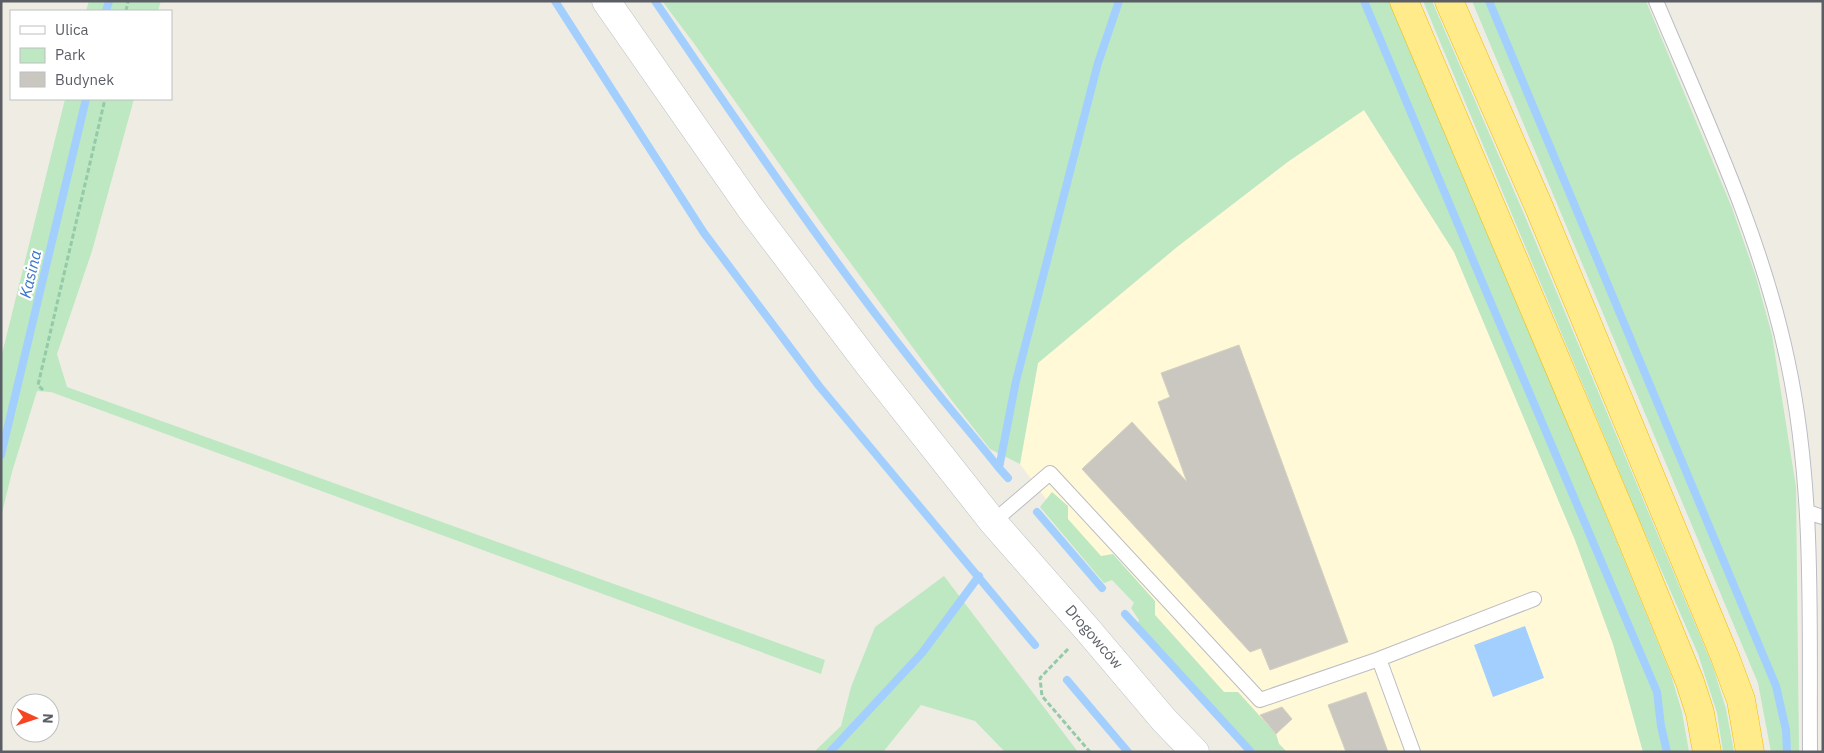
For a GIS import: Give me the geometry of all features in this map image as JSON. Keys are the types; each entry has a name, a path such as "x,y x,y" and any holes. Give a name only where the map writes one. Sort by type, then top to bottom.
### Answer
{"highway":[{"path":"1404,1 1690,682 1700,713 1707,752"},
{"path":"1449,1 1539,207 1725,657 1740,700 1750,752"}],"main road":[{"name":"Drogowców","path":"606,1 751,209 869,365 993,522 1164,720 1194,752"}],"lane":[{"path":"1656,1 1743,210 1774,303 1789,364 1799,430 1807,512 1810,752"},
{"path":"993,522 1050,473 1260,700 1379,659 1534,599"},
{"path":"1807,512 1823,517"},
{"path":"1379,659 1413,752"}],"path":[{"path":"42,390 38,385 105,100"},
{"path":"1087,629 1040,678 1042,696 1090,752"}],"shaded area":[{"path":"1364,110 1454,252 1575,540 1613,644 1643,752 1287,752 1279,743 1276,734 1224,692 1046,499 1020,464 1038,363 1177,247 1289,161"}],"green space":[{"path":"89,1 161,1 158,10 86,10"},
{"path":"662,1 1389,1 1583,459 1671,675 1682,712 1689,752 1643,752 1613,644 1575,540 1454,252 1364,110 1289,161 1177,247 1038,363 1020,464 990,449 953,402 824,227"},
{"path":"1423,1 1432,1 1524,214 1713,667 1726,709 1734,752 1723,752 1717,713 1698,654 1638,517"},
{"path":"1472,1 1646,1 1732,208 1756,277 1772,335 1796,487 1799,752 1771,752 1758,683"},
{"path":"65,100 134,100 92,251 57,354 67,387 825,660 821,674 51,392 37,391 12,472 1,517 1,358"},
{"path":"1052,492 1068,506 1068,519 1101,556 1113,554 1155,601 1155,615 1224,692 1238,692 1276,734 1279,744 1287,752 1256,752 1137,624 1139,620 1131,608 1134,603 1112,580 1104,583 1040,507"},
{"path":"944,576 1078,752 1005,752 975,721 921,705 883,752 814,752 841,726 851,687 875,627"}],"water":[{"path":"1525,626 1544,678 1493,697 1474,645"}],"building":[{"path":"1239,345 1348,642 1270,670 1261,648 1250,652 1082,469 1132,422 1187,482 1158,402 1170,397 1161,373"},
{"path":"1366,692 1388,752 1346,752 1328,705"},
{"path":"1282,707 1292,719 1276,734 1260,715"}],"waterway":[{"name":"Kasina","path":"106,10 109,1"},
{"path":"555,1 704,233 819,386 1035,645"},
{"path":"655,1 847,276 925,378 999,468"},
{"path":"1008,478 999,468 1016,381 1098,63 1119,1"},
{"path":"1364,1 1657,692 1661,726 1667,752"},
{"path":"1489,1 1776,686 1786,730 1787,752"},
{"name":"Kasina","path":"1,455 86,100"},
{"path":"1037,512 1102,588"},
{"path":"830,752 922,653 979,576"},
{"path":"1125,614 1251,752"},
{"path":"1067,680 1128,752"}]}
